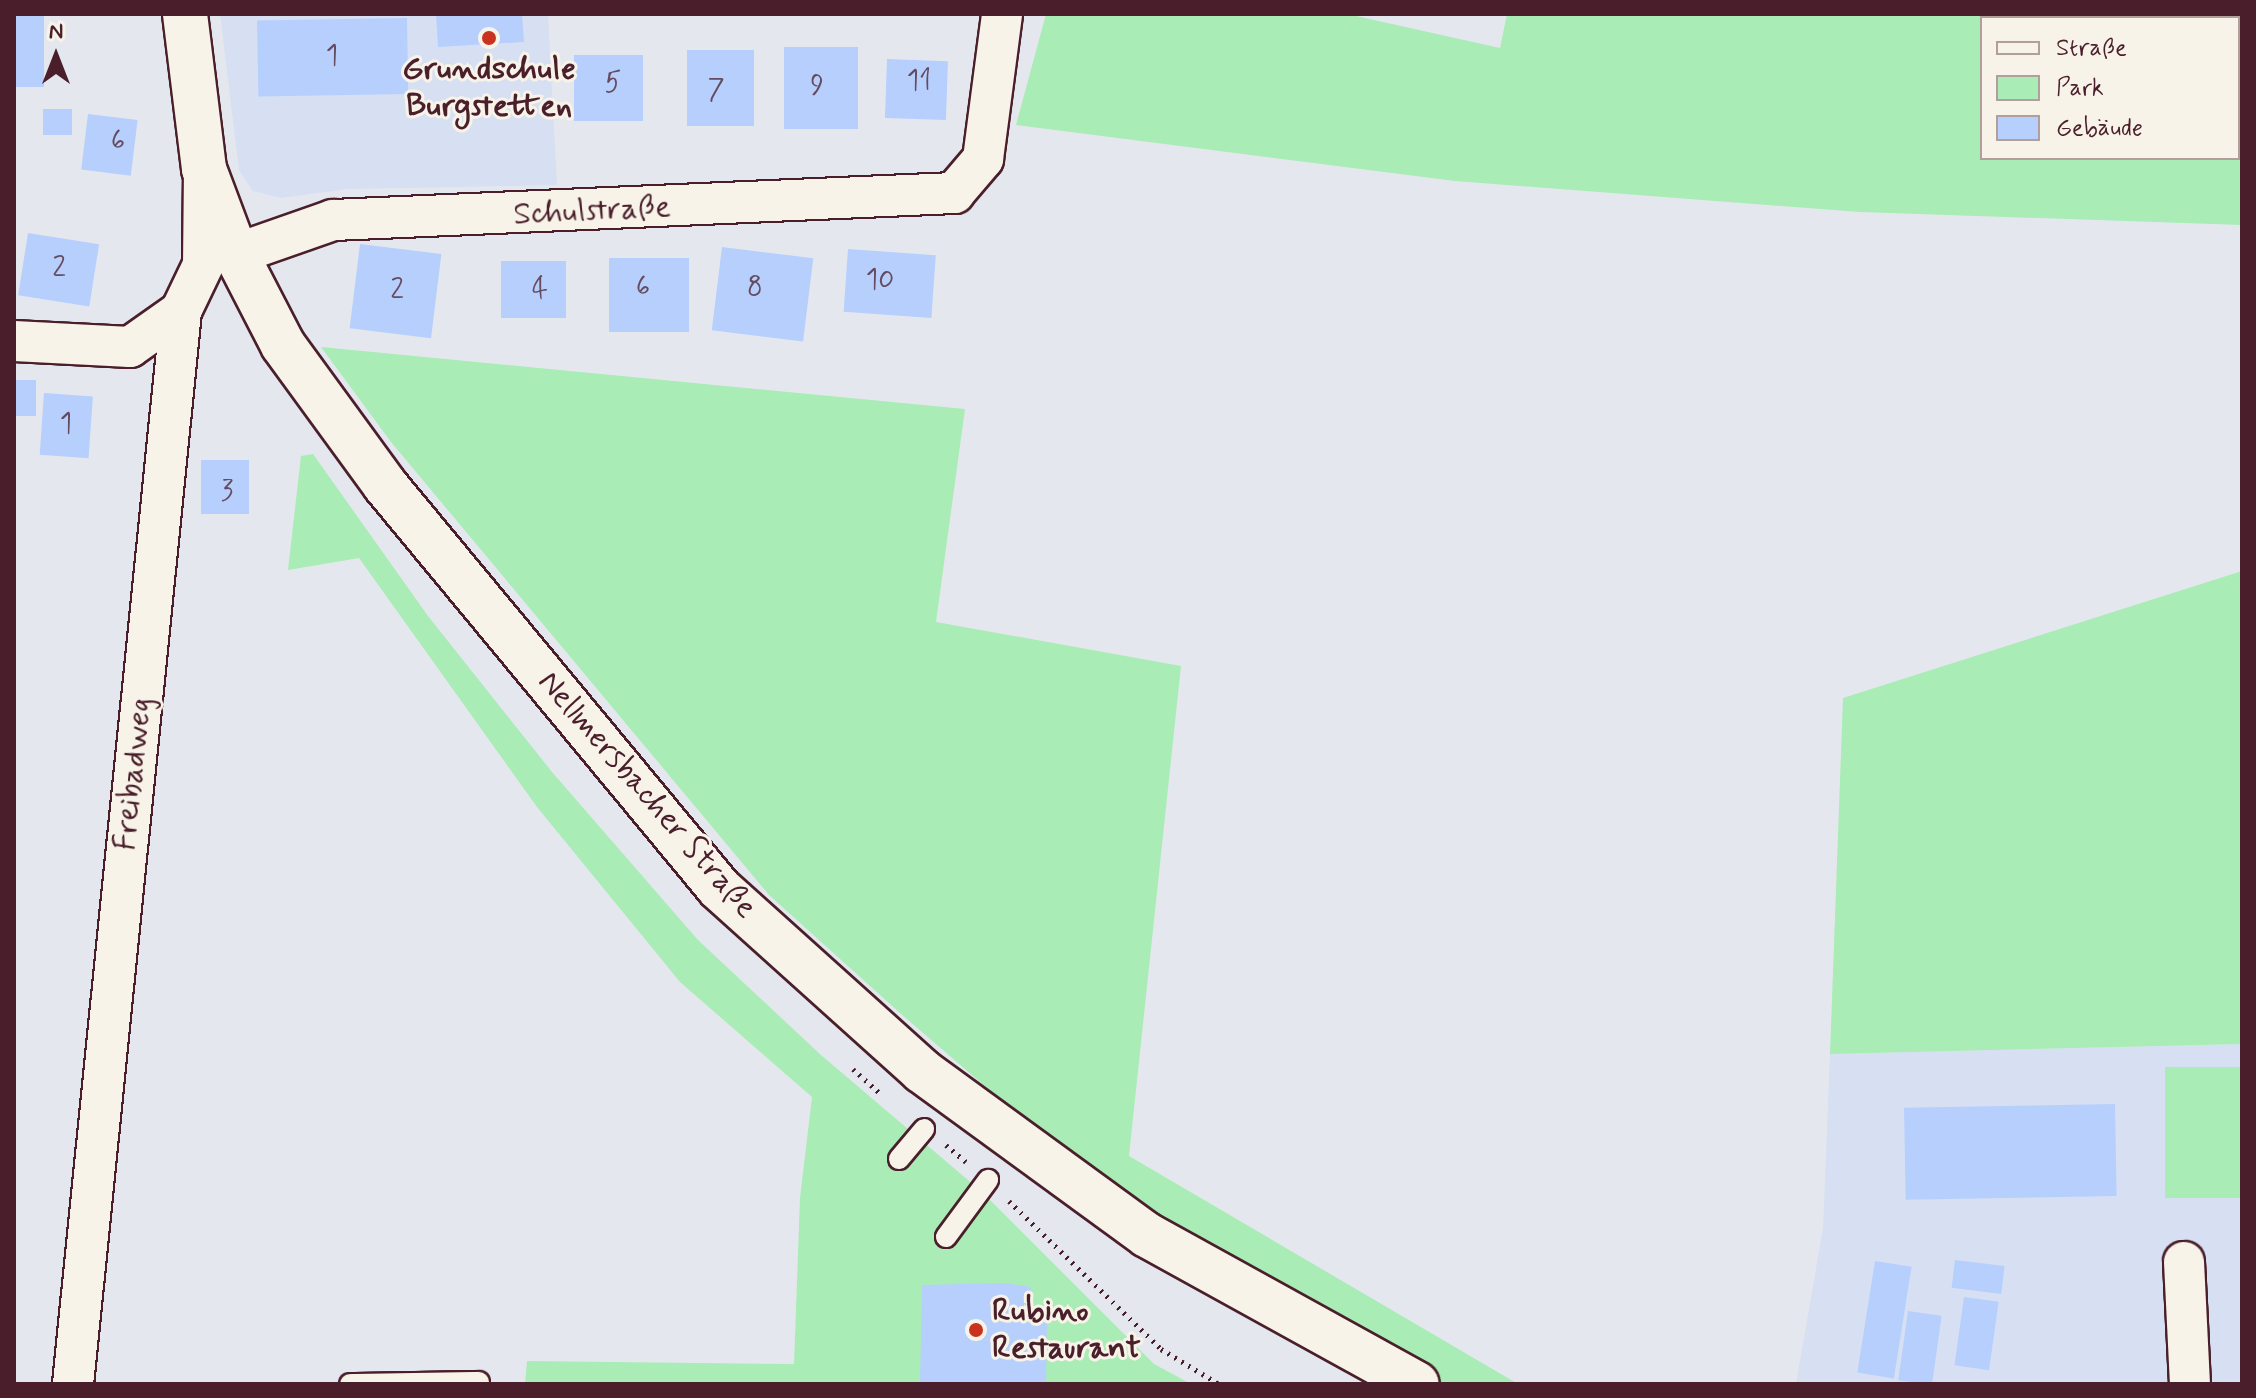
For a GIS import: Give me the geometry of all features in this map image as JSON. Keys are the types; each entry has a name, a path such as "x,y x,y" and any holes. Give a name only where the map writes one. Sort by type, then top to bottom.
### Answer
{"street":[{"name":"Nellmersbacher Straße","path":"185,14 204,169 236,254 283,345 385,485 719,888 922,1071 1147,1235 1417,1384"},
{"name":"Schulstraße","path":"236,254 333,220 954,193 983,159 1002,14"},
{"name":"Freibadweg","path":"73,1384 181,311 203,265 204,169"},
{"path":"14,341 130,347 181,311"},
{"path":"2184,1262 2190,1384"}],"lane":[{"path":"899,1159 924,1129"},
{"path":"946,1237 988,1180"},
{"path":"350,1384 479,1382"}],"shaded area":[{"path":"220,14 548,14 557,185 348,189 281,198 253,191 239,170"},
{"path":"2242,1044 2242,1384 1796,1384 1823,1228 1830,1054"}],"green space":[{"path":"1046,14 1347,14 1500,48 1507,14 2242,14 2242,225 1860,212 1455,181 1016,125"},
{"path":"321,347 965,409 936,622 1181,666 1129,1156 1518,1384 1441,1384 1189,1247 1124,1206 900,1013 769,895 391,442"},
{"path":"313,454 428,616 552,772 698,940 821,1055 982,1192 1154,1364 1191,1384 525,1384 527,1361 794,1364 800,1198 812,1097 680,982 537,807 359,558 288,570 301,456"},
{"path":"2242,571 2242,1044 1830,1054 1843,698"},
{"path":"2165,1067 2242,1067 2242,1198 2165,1198"}],"building":[{"path":"14,14 44,14 44,87 14,87"},
{"path":"436,14 522,14 524,42 438,47"},
{"path":"407,18 408,94 258,97 257,21"},
{"path":"784,47 858,47 858,129 784,129"},
{"path":"687,50 754,50 754,126 687,126"},
{"path":"574,55 643,55 643,121 574,121"},
{"path":"887,59 948,61 946,120 885,118"},
{"path":"43,109 72,109 72,135 43,135"},
{"path":"88,114 138,120 131,176 81,170"},
{"path":"28,233 99,244 89,306 18,295"},
{"path":"360,244 441,254 431,338 350,328"},
{"path":"722,247 813,258 803,342 712,330"},
{"path":"848,249 936,255 931,318 844,312"},
{"path":"609,258 689,258 689,332 609,332"},
{"path":"501,261 566,261 566,318 501,318"},
{"path":"14,380 36,380 36,416 14,416"},
{"path":"44,393 93,396 89,458 40,455"},
{"path":"201,460 249,460 249,514 201,514"},
{"path":"2115,1104 2117,1196 1906,1200 1904,1108"},
{"path":"1955,1260 2005,1266 2001,1294 1952,1288"},
{"path":"1875,1261 1912,1267 1894,1378 1857,1373"},
{"path":"1006,1283 1031,1287 1031,1318 1047,1319 1046,1384 920,1384 922,1285"},
{"path":"1964,1297 1999,1302 1989,1370 1954,1365"},
{"path":"1908,1311 1942,1316 1932,1384 1898,1380"}],"place":[{"name":"Grundschule Burgstetten","path":"489,38"},
{"name":"Rubino Restaurant","path":"976,1330"}]}
